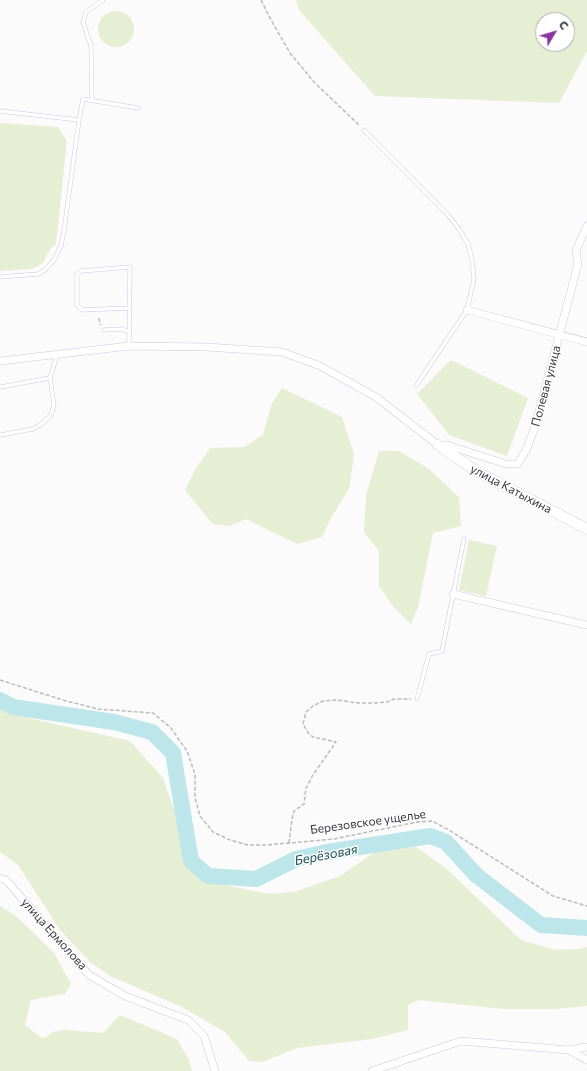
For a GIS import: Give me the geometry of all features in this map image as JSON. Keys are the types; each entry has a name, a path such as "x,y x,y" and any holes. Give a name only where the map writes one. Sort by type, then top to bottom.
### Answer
{"street":[{"name":"Полевая улица","path":"438,445 447,445 506,464 518,464 526,450 534,430 578,264 576,250 587,226"},
{"path":"467,310 587,342"},
{"path":"0,361 129,346 208,347 282,352 320,366 376,397 438,445"},
{"name":"улица Катыхина","path":"438,445 476,471 587,529"},
{"path":"453,594 587,625"},
{"name":"улица Ермолова","path":"0,878 6,880 89,975 125,996 188,1020 204,1036 215,1071"},
{"path":"372,1071 460,1041 569,1050 587,1048"},
{"path":"569,1050 587,1060"}],"lane":[{"path":"92,101 91,46 83,22 86,12 102,0"},
{"path":"0,278 38,274 45,270 54,260 61,246 83,100 138,108"},
{"path":"0,111 79,120"},
{"path":"364,130 459,228 468,244 472,260 474,279 467,310 416,386"},
{"path":"129,308 82,310 77,305 77,274 81,271 130,267 129,346"},
{"path":"104,330 122,329 129,332"},
{"path":"0,435 33,429 43,423 51,415 54,405 50,378 58,354"},
{"path":"0,387 50,378"},
{"path":"417,699 429,654 442,651 464,539"}],"path":[{"path":"261,0 290,53 314,82 364,130"},
{"name":"Березовское ущелье","path":"0,680 66,701 98,709 153,713 171,728 186,751 195,774 195,798 200,816 213,832 230,840 248,845 267,845 334,839 417,822 432,821 449,830 553,896 587,906"},
{"path":"289,842 294,811 304,804 306,788 313,775 336,742 319,739 309,734 303,724 306,712 313,706 323,701 337,700 358,703 375,703 387,702 394,699 417,699"}],"green space":[{"path":"296,0 587,0 587,51 559,103 375,96 299,10"},
{"path":"120,11 129,16 133,22 133,36 129,42 120,47 112,47 103,42 99,36 98,25 103,16 109,12"},
{"path":"0,123 58,127 67,141 56,244 50,249 43,263 32,269 0,271"},
{"path":"451,360 528,398 507,456 449,435 417,394"},
{"path":"282,388 342,417 354,454 349,489 331,518 322,537 297,544 246,519 229,526 213,524 185,490 195,470 210,448 244,447 263,435 272,403"},
{"path":"379,451 399,451 429,469 459,497 461,526 433,533 418,607 411,624 392,605 379,586 379,551 364,532 366,495"},
{"path":"469,540 497,546 486,596 459,590"},
{"path":"0,707 33,719 130,741 163,778 175,812 184,858 198,877 209,882 269,894 294,892 340,876 379,849 416,847 447,869 521,940 556,950 580,949 587,947 587,1006 556,1009 503,1009 419,1000 408,1005 408,1030 372,1039 297,1048 262,1062 249,1061 225,1032 182,1007 110,976 90,962 60,930 18,865 0,852"},
{"path":"0,906 16,916 54,953 71,984 65,994 31,1000 25,1025 43,1039 53,1032 65,1030 103,1033 120,1015 177,1039 189,1060 192,1071 0,1071"}],"waterway":[{"name":"Берёзовая","path":"0,700 13,707 114,722 152,732 173,753 191,861 208,876 256,879 296,859 327,852 430,836 446,842 476,875 541,925 587,928"}]}
